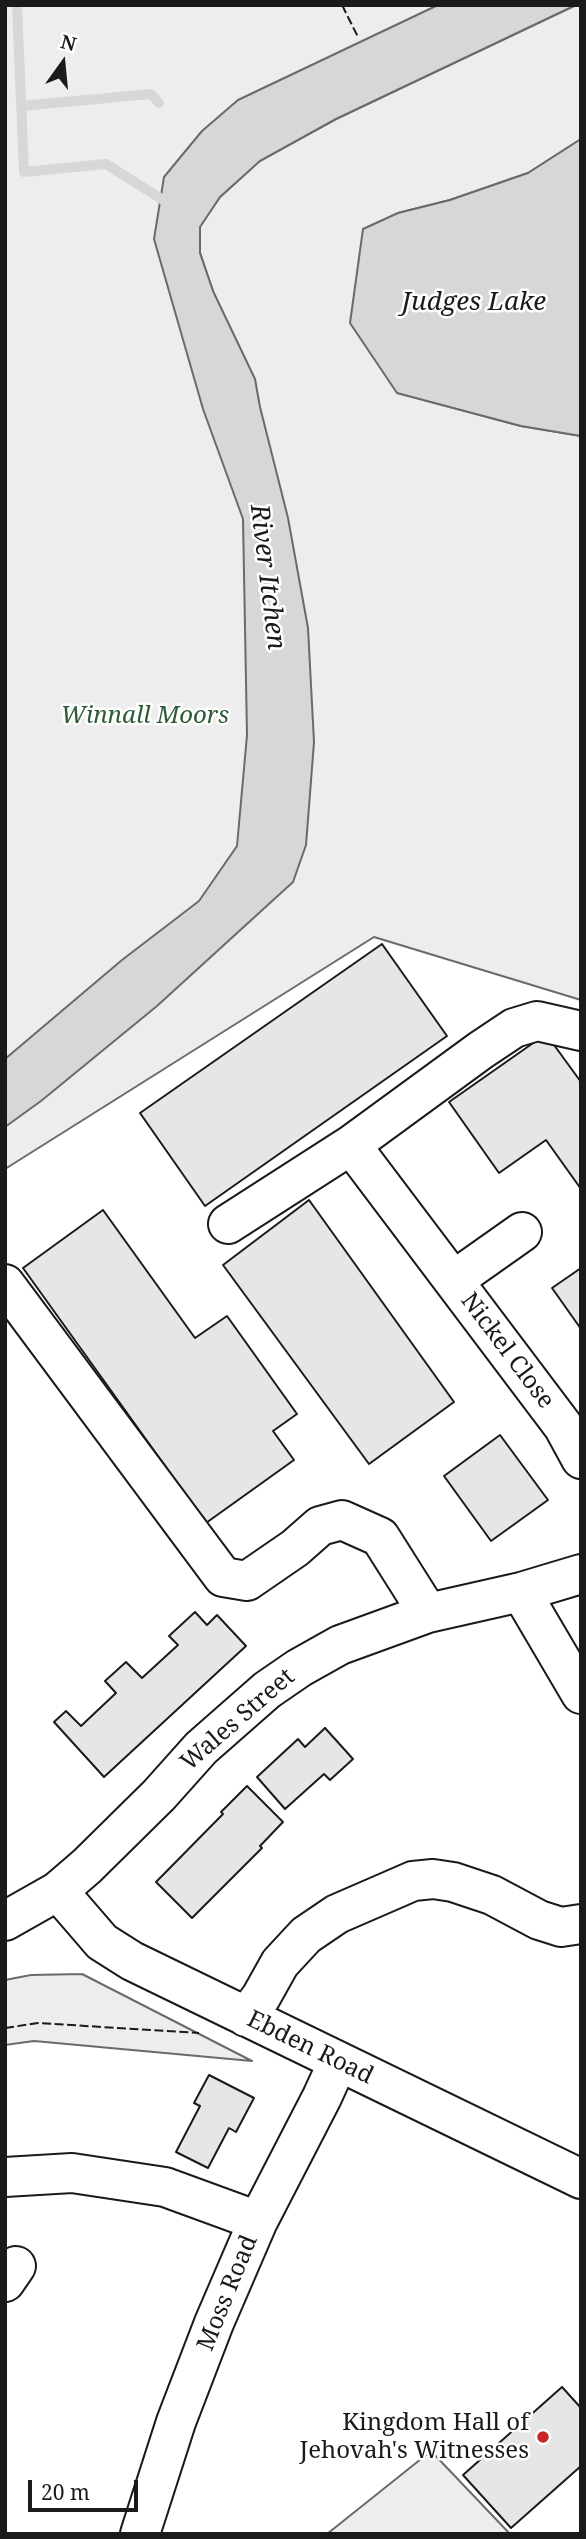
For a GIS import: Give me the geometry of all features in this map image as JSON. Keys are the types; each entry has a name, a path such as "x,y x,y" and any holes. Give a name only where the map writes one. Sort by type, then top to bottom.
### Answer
{"street":[{"path":"228,1224 351,1145 514,1028 537,1021 581,1031"},
{"name":"Nickel Close","path":"351,1145 563,1426 581,1458"},
{"name":"Nickel Close","path":"454,1280 522,1233"},
{"path":"5,1284 223,1577 247,1581 295,1548 320,1526 342,1520 380,1537 428,1613"},
{"path":"552,1582 581,1694"},
{"name":"Wales Street","path":"5,1921 58,1891 159,1795 201,1748 267,1690 299,1668 340,1645 428,1613 552,1582"},
{"path":"246,2017 280,1963 306,1935 337,1914 413,1881 433,1879 453,1882 492,1895 539,1920 561,1927 581,1924"},
{"name":"Ebden Road","path":"58,1891 102,1942 132,1961 581,2179"},
{"name":"Moss Road","path":"140,2534 176,2422 214,2323 258,2221 338,2062"},
{"path":"5,2177 72,2173 165,2187 258,2221"}],"green space":[{"name":"Winnall Moors","path":"5,5 487,5 177,208 213,291 200,253 200,226 220,197 259,161 336,119 576,5 581,5 581,139 528,173 450,200 398,213 398,393 521,426 581,436 581,1000 374,937 5,1169"},
{"path":"82,1974 252,2061 34,2041 5,2045 5,1980 31,1975"},
{"path":"431,2451 510,2534 327,2534"}],"water":[{"name":"River Itchen","path":"438,5 576,5 336,119 260,161 220,197 200,227 200,253 213,291 255,379 288,518 308,628 314,742 306,845 293,882 157,1006 5,1127 5,1059 122,960 199,901 237,846 247,735 243,519 203,409 154,239 164,177 202,131 238,100"},
{"name":"Judges Lake","path":"581,139 581,436 521,426 397,393 350,323 363,229 398,213 450,200 528,173"}],"building":[{"path":"382,944 447,1036 205,1206 140,1113"},
{"path":"546,1034 581,1082 581,1189 546,1140 499,1173 449,1102"},
{"path":"309,1200 454,1402 369,1464 223,1265"},
{"path":"103,1210 195,1338 227,1316 297,1414 273,1431 294,1460 206,1523 23,1268"},
{"path":"581,1268 581,1329 552,1288"},
{"path":"500,1435 548,1500 491,1541 444,1476"},
{"path":"195,1612 207,1625 217,1615 246,1646 104,1777 54,1722 66,1711 81,1726 116,1693 105,1681 126,1662 142,1678 178,1645 169,1636"},
{"path":"325,1728 353,1759 330,1780 324,1774 285,1809 257,1777 298,1739 305,1747"},
{"path":"247,1786 283,1822 260,1846 262,1848 192,1918 156,1882"},
{"path":"209,2075 254,2098 236,2132 229,2128 208,2168 176,2152 200,2106 194,2103"},
{"name":"Kingdom Hall of Jehovah's Witnesses","path":"562,2387 581,2408 581,2466 511,2528 463,2475"}],"waterway":[{"path":"17,5 24,172 106,164 171,205"},
{"path":"21,106 151,94 159,103"}],"fence":[{"path":"342,5 358,37"},
{"path":"5,2028 38,2023 199,2033"}],"place":[{"name":"Kingdom Hall of Jehovah's Witnesses","path":"543,2437"}]}
